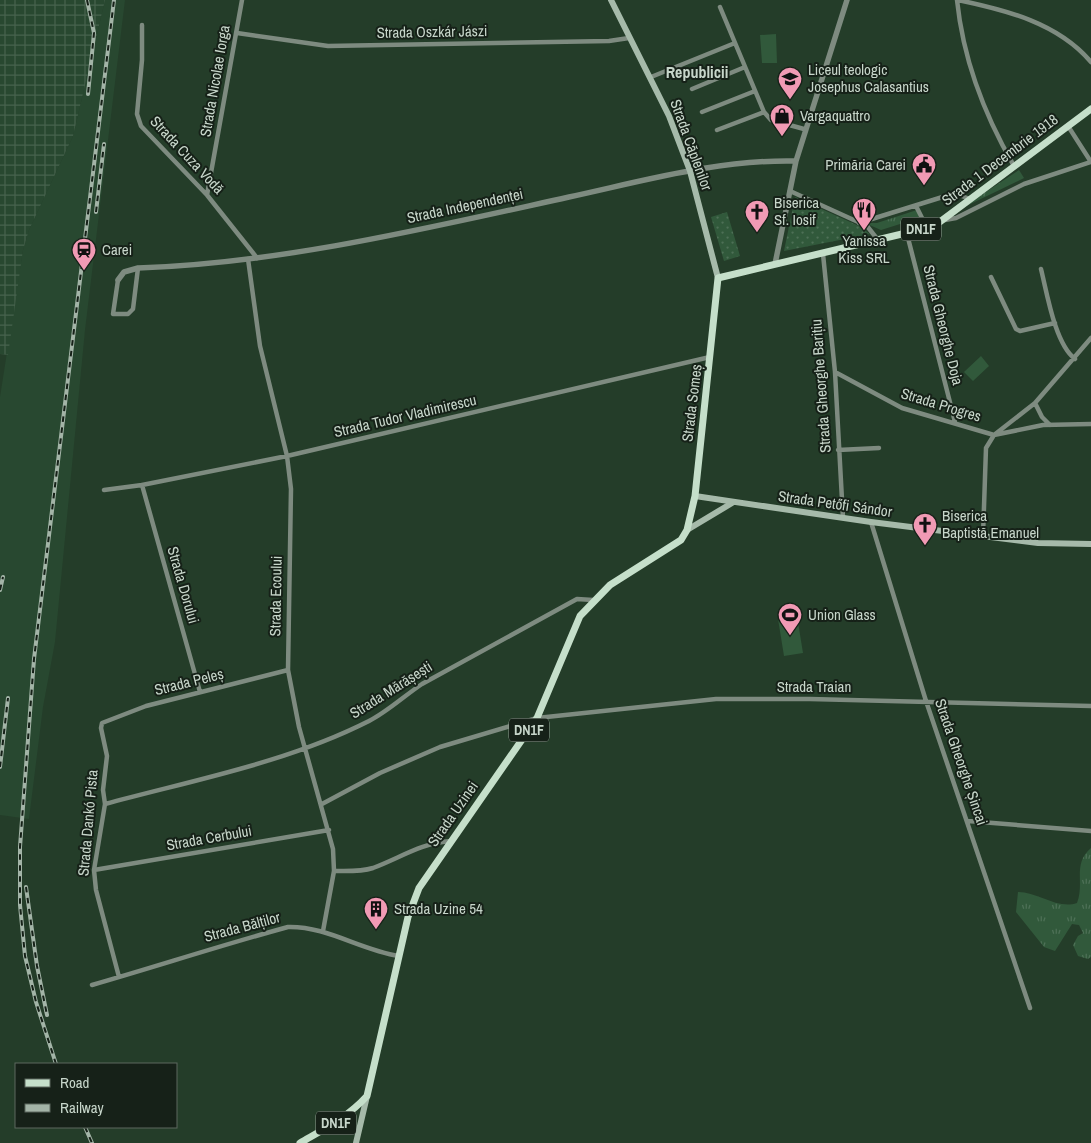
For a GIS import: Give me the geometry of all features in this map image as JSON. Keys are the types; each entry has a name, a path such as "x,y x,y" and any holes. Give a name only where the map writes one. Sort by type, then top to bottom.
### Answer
{"main road":[{"name":"Strada Căplenilor","path":"611,0 669,116 690,171 718,278"},
{"name":"Strada 1 Decembrie 1918","path":"718,278 927,228 941,221 1091,109"},
{"name":"Strada Someș","path":"687,530 695,496 718,278"},
{"name":"Strada Petőfi Sándor","path":"695,496 732,503 1038,543 1091,544"},
{"path":"687,530 732,503"},
{"name":"Strada Uzinei","path":"367,1096 408,917 419,888 537,718 580,616 593,600 610,585 681,540 687,530"},
{"path":"356,1143 367,1096"},
{"name":"DN1F","path":"300,1143 337,1122 355,1109 367,1096"}],"street":[{"name":"Strada Nicolae Iorga","path":"208,195 242,0"},
{"path":"775,264 804,129 847,0"},
{"path":"1014,166 995,134 980,92 965,44 958,0 1008,11 1039,24 1078,47 1091,62"},
{"path":"720,8 764,112 771,120 804,129"},
{"name":"Strada Cuza Vodă","path":"142,25 138,119 141,126 208,195 257,258"},
{"name":"Strada Oszkár Jászi","path":"236,33 328,46 609,41 629,38"},
{"path":"650,77 735,44"},
{"path":"692,89 744,66"},
{"path":"702,112 755,91"},
{"path":"717,130 764,112"},
{"path":"941,221 956,218 1024,184 1091,162 1068,126"},
{"name":"Strada Independenței","path":"138,268 133,309 128,314 113,314 118,280 124,272 138,268 257,258 452,222 690,171 764,160 796,160"},
{"path":"790,191 867,226 879,241"},
{"path":"859,223 949,195 956,194 970,199"},
{"path":"916,206 927,228"},
{"name":"Strada Gheorghe Doja","path":"907,234 955,422"},
{"name":"Strada Gheorghe Barițiu","path":"823,254 835,372 843,518"},
{"name":"Strada Ecoului","path":"248,259 260,346 288,456 291,489 288,670 306,750 334,849 334,871 323,931"},
{"path":"1041,269 1055,323 1070,355 1075,359"},
{"path":"991,277 1016,329 1020,331 1055,323"},
{"name":"Strada Progres","path":"835,372 902,408 994,435 1035,402 1075,359 1091,338"},
{"name":"Strada Tudor Vladimirescu","path":"104,490 142,485 288,456 711,357"},
{"path":"1035,402 1042,417 1050,425"},
{"path":"982,536 986,448 994,435 1021,428 1091,424"},
{"path":"838,450 879,448"},
{"name":"Strada Dorului","path":"142,485 200,692"},
{"name":"Strada Gheorghe Șincai","path":"871,522 926,701 1030,1008"},
{"name":"Strada Mărășești","path":"104,804 306,750 386,711 398,699 422,684 577,598 593,600"},
{"name":"Strada Peleș","path":"101,728 106,720 146,706 288,670"},
{"name":"Strada Traian","path":"322,804 380,774 440,747 537,718 716,699 926,701 1091,706"},
{"name":"Strada Dankó Pista","path":"101,728 106,756 103,790 104,804 94,870 96,890 120,977"},
{"path":"968,821 1091,831"},
{"name":"Strada Cerbului","path":"94,870 329,830"},
{"path":"334,871 356,872 373,868 433,842 451,841"},
{"name":"Strada Bălților","path":"92,985 148,970 190,954 288,927 302,927 323,931 384,954 399,956"}],"shaded area":[{"path":"0,0 105,0 73,136 29,230 23,250 8,355 0,354"},
{"path":"105,0 125,0 85,330 55,642 43,707 29,819 0,815 0,397 23,250 29,230 73,136"}],"green space":[{"path":"776,34 777,63 762,63 760,35"},
{"path":"1019,170 1024,178 960,209"},
{"path":"795,197 859,226 870,234 784,251"},
{"path":"917,210 919,218 881,230 865,223 877,223"},
{"path":"727,212 740,256 724,261 711,217"},
{"path":"981,356 989,366 973,381 964,372"},
{"name":"Union Glass","path":"797,616 803,653 784,656 778,619"},
{"path":"1091,848 1091,957 1088,959 1078,956 1073,945 1078,936 1083,933 1079,925 1072,924 1055,951 1044,947 1016,912 1018,892 1055,903 1070,905 1077,903 1080,888 1080,867 1085,854"}],"railway":[{"path":"87,0 94,33 88,94"},
{"path":"56,1063 36,1002 25,956 20,905 20,847 34,659 114,0"},
{"path":"96,212 104,144"},
{"path":"0,590 3,577"},
{"path":"0,767 8,698"},
{"path":"26,887 37,966 47,1015"},
{"path":"85,1128 92,1143"}],"place":[{"name":"Liceul teologic Josephus Calasantius","path":"790,100"},
{"name":"Vargaquattro","path":"782,137"},
{"name":"Primăria Carei","path":"924,186"},
{"name":"Yanissa Kiss SRL","path":"864,231"},
{"name":"Biserica Sf. Iosif","path":"757,233"},
{"name":"Carei","path":"84,271"},
{"name":"Biserica Baptistă Emanuel","path":"925,546"},
{"name":"Union Glass","path":"790,636"},
{"name":"Strada Uzine 54","path":"376,930"}],"district":[{"name":"Republicii","path":"697,72"}]}
